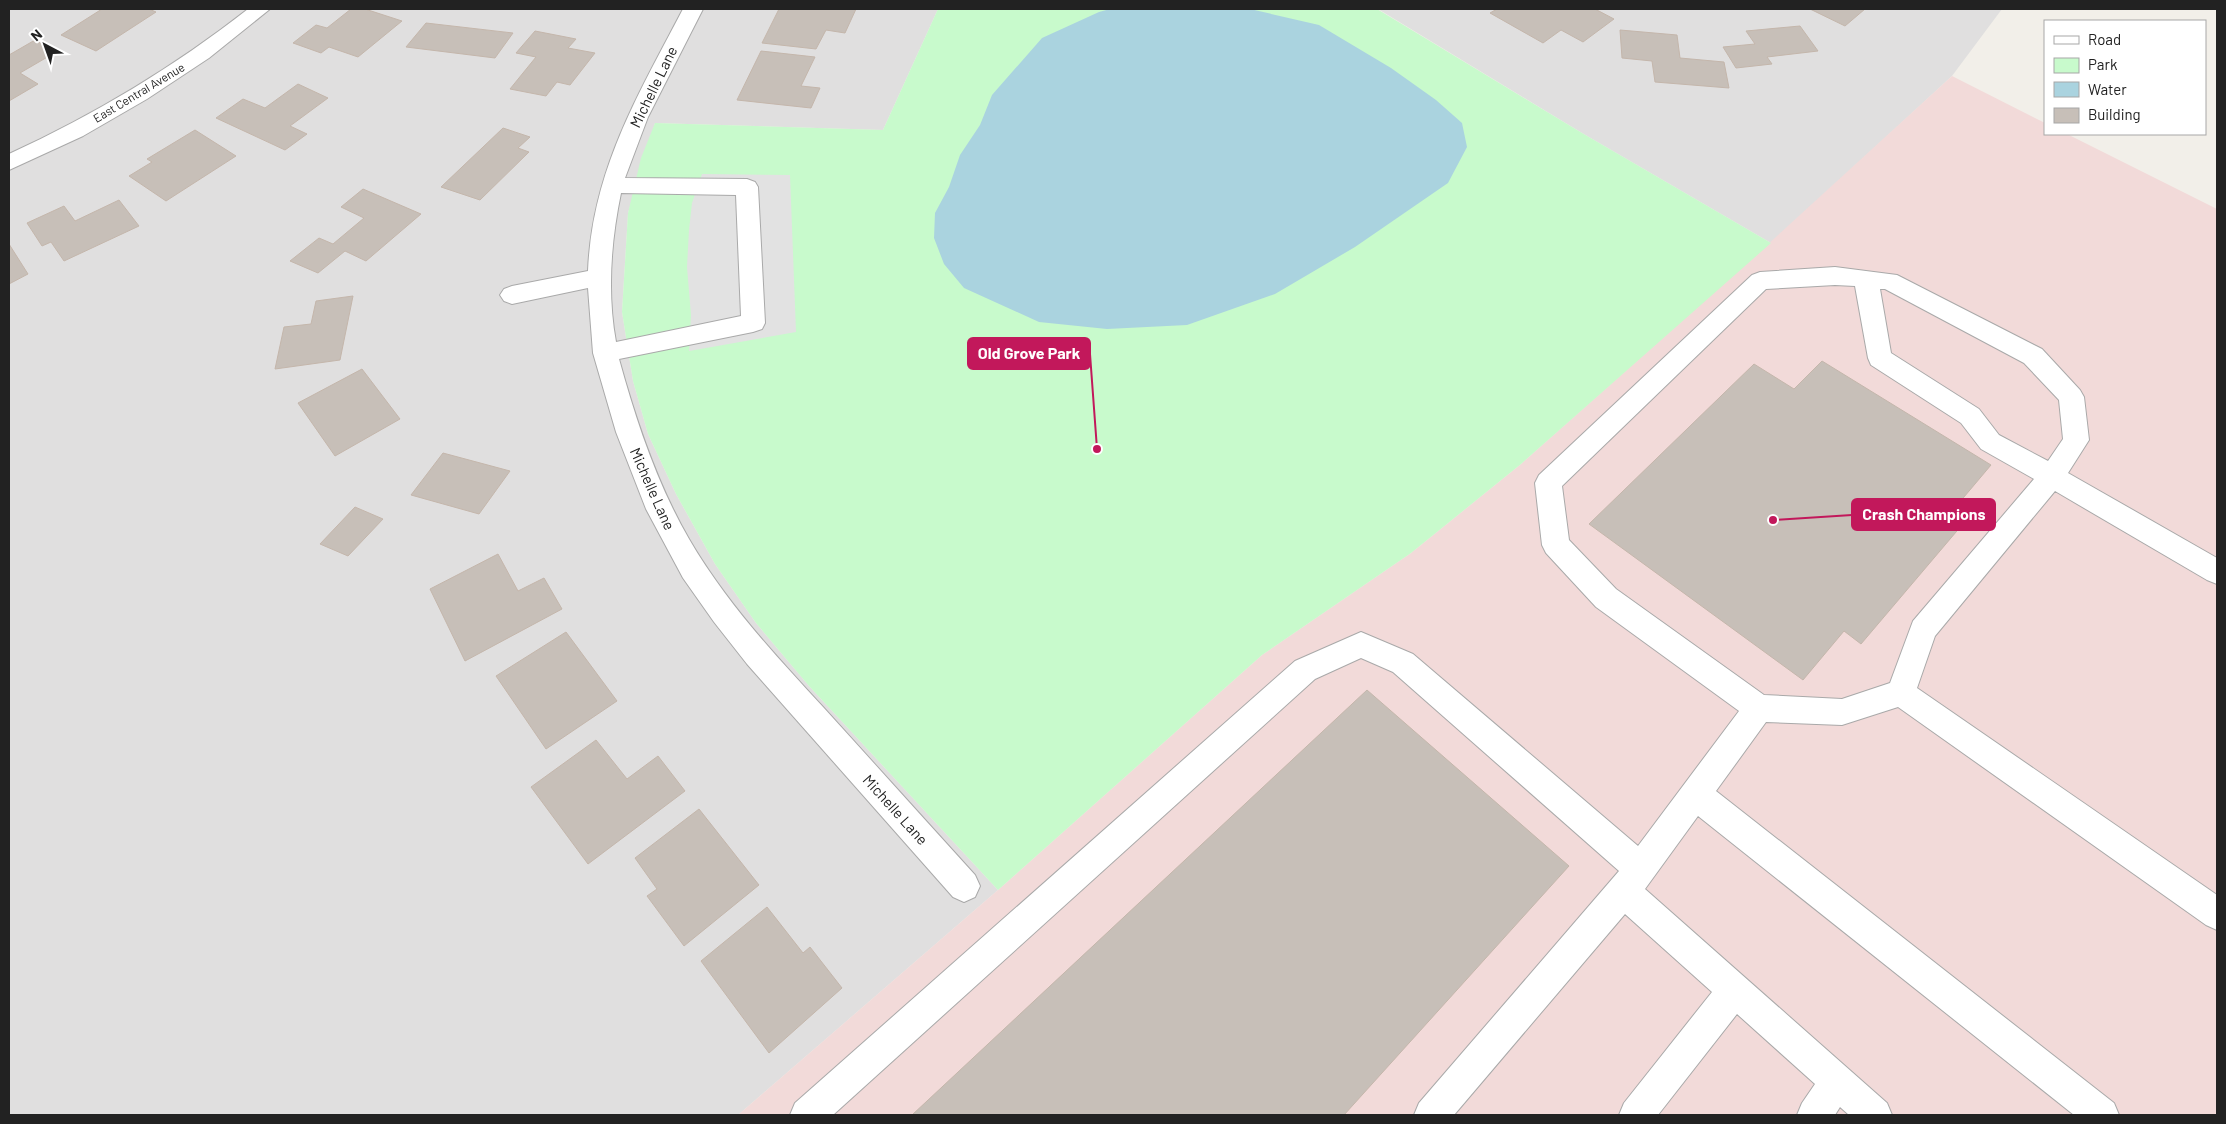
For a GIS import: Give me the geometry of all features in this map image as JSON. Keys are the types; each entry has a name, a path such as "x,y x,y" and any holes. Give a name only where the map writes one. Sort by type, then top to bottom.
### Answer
{"street":[{"name":"East Central Avenue","path":"9,163 70,134 129,101 187,65 260,9"},
{"name":"Michelle Lane","path":"692,9 627,142 612,185 605,224 600,276 601,318 605,353 628,434 648,487 680,548 715,603 760,658 964,886"},
{"path":"605,353 753,323 747,187 612,185"},
{"path":"512,296 600,276"},
{"path":"1835,276 1889,281 2033,356 2071,397 2076,440 2052,476 1923,630 1900,693 1842,712 1759,708 1606,598 1556,545 1548,483 1760,281 1835,276"},
{"path":"1866,279 1880,358 1970,416 1990,442 2217,572"},
{"path":"807,1115 1305,670 1361,645 1402,663 1632,880 1735,990 1875,1115"},
{"path":"1900,693 2217,914"},
{"path":"1431,1115 1632,880 1759,708"},
{"path":"1695,794 2102,1115"},
{"path":"1636,1115 1735,990"},
{"path":"1814,1115 1837,1082"}],"shaded area":[{"path":"9,9 938,9 883,130 655,123 628,213 622,312 633,381 648,434 676,494 715,564 756,623 809,686 998,890 738,1115 9,1115"},
{"path":"1378,9 2002,9 1952,76 1771,243 1582,133"},
{"path":"1952,76 2044,122 2044,135 2069,135 2217,209 2217,1115 738,1115 998,890 1262,655 1411,553 1521,464 1755,256"},
{"path":"702,174 790,175 796,332 689,351 691,315 687,267 689,230 692,203"}],"green space":[{"path":"938,9 1377,9 1582,133 1771,243 1521,464 1411,553 1262,655 998,890 809,686 756,623 715,564 676,494 648,434 633,381 622,312 628,213 641,158 655,123 883,130"}],"water":[{"path":"1110,9 1250,9 1319,25 1391,68 1436,100 1462,123 1467,147 1448,183 1355,247 1275,294 1187,325 1107,329 1039,322 964,288 944,264 934,238 935,213 949,187 960,155 980,125 992,95 1042,38 1099,12"}],"building":[{"path":"102,9 149,9 156,12 96,51 61,35"},
{"path":"351,9 365,9 402,21 358,57 329,47 321,53 293,43 316,25 327,28"},
{"path":"779,9 856,9 845,33 826,30 816,49 762,43"},
{"path":"1497,9 1595,9 1614,19 1583,42 1561,30 1543,43 1490,13"},
{"path":"1810,9 1865,9 1845,26"},
{"path":"426,23 513,33 495,58 406,47"},
{"path":"1800,26 1818,51 1767,57 1772,64 1736,68 1723,47 1755,44 1746,31"},
{"path":"1620,30 1677,35 1680,58 1724,62 1729,88 1655,82 1652,61 1622,58"},
{"path":"535,31 576,39 568,48 595,53 570,85 557,82 546,96 510,89 536,57 516,53"},
{"path":"35,40 56,52 20,73 38,84 9,101 9,55"},
{"path":"761,51 815,57 801,86 820,88 811,108 737,100"},
{"path":"298,84 328,98 290,126 307,134 285,150 216,118 243,99 265,108"},
{"path":"503,128 530,137 518,148 529,152 480,200 441,187"},
{"path":"195,130 236,156 166,201 129,176 152,162 147,159"},
{"path":"363,189 421,214 366,261 345,251 318,273 290,261 319,238 333,244 364,218 341,207"},
{"path":"119,200 139,226 64,261 51,242 42,246 27,223 64,206 75,221"},
{"path":"9,244 28,274 9,284"},
{"path":"353,296 340,360 275,369 284,327 311,324 316,301"},
{"path":"1822,361 1991,465 1948,516 1962,525 1861,644 1844,631 1803,680 1589,524 1754,364 1794,389"},
{"path":"362,369 400,419 335,456 298,403"},
{"path":"443,453 510,471 479,514 411,495"},
{"path":"355,507 383,519 348,556 320,544"},
{"path":"498,554 518,591 544,578 562,609 465,661 430,589"},
{"path":"566,632 617,701 546,749 496,676"},
{"path":"1367,690 1569,866 1344,1115 912,1115"},
{"path":"596,740 627,779 658,756 685,791 588,864 531,787"},
{"path":"699,809 759,885 684,946 647,896 657,889 635,858"},
{"path":"767,907 803,953 810,947 842,988 769,1053 701,961"}],"place":[{"name":"Old Grove Park","path":"1097,449"},
{"name":"Crash Champions","path":"1773,520"}]}
